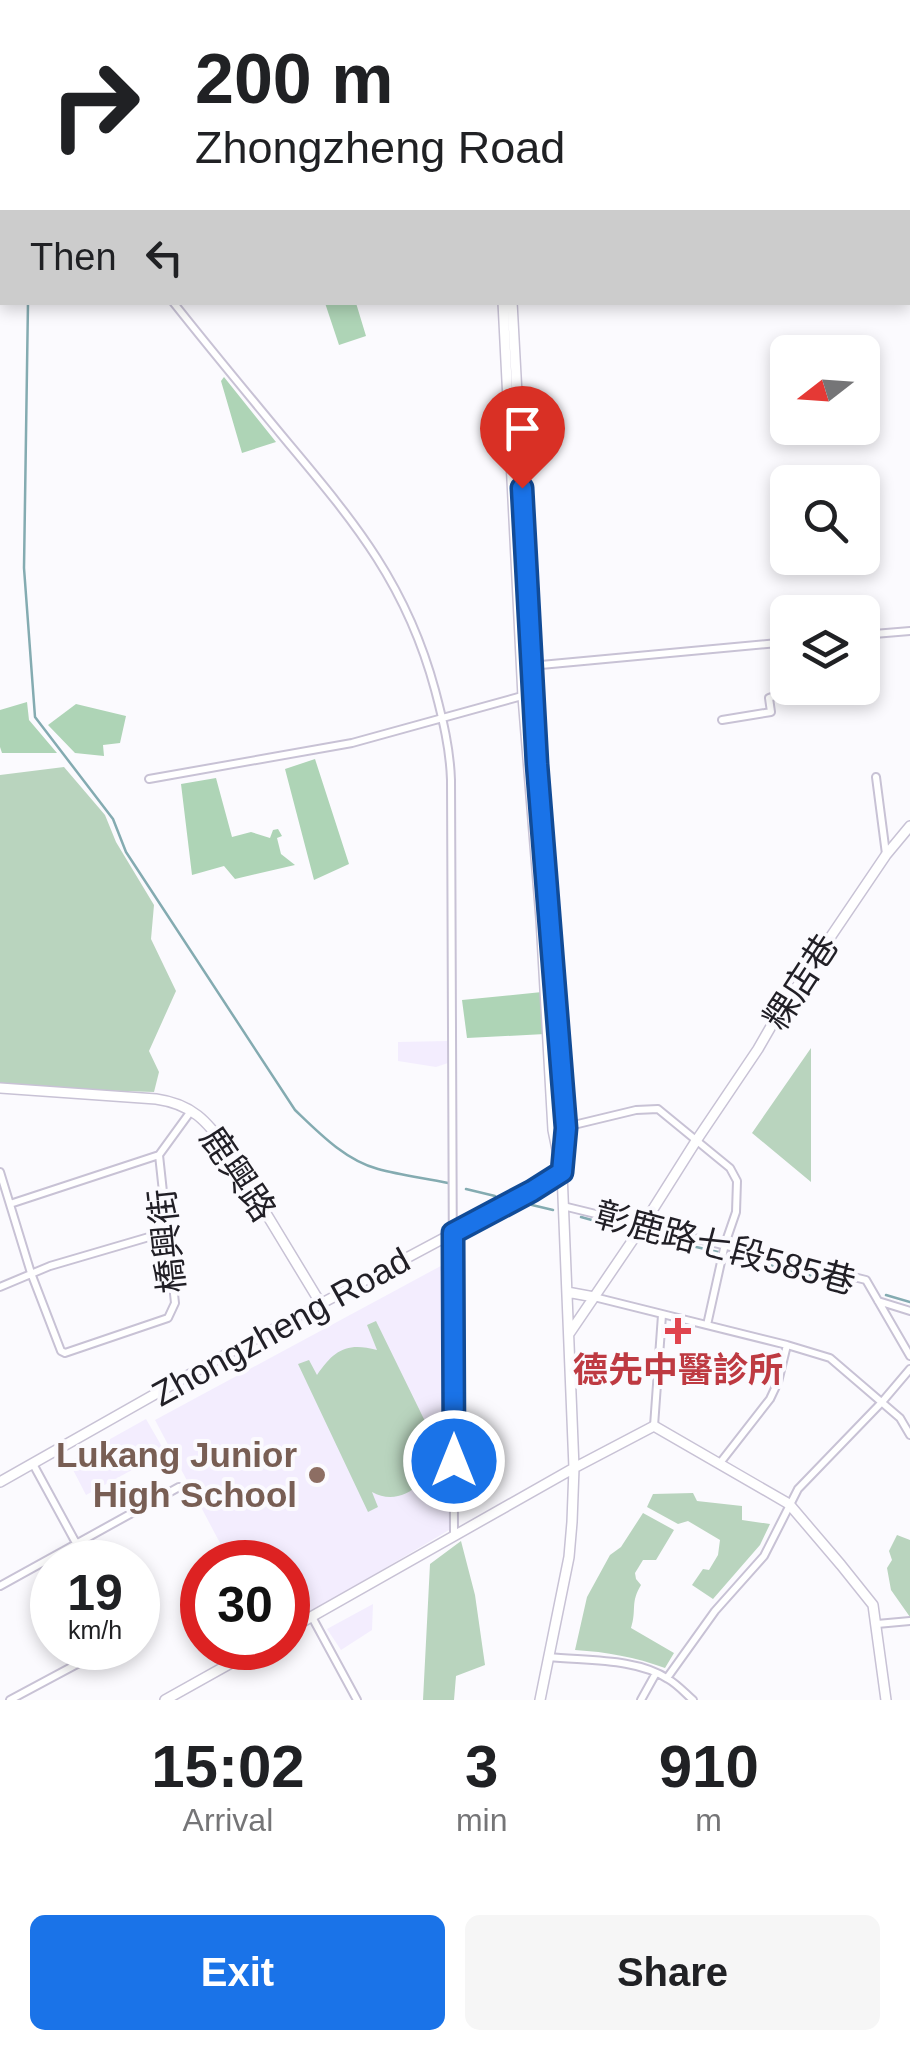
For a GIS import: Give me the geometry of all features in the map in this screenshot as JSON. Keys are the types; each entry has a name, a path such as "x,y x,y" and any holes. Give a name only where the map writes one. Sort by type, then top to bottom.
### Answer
{"street":[{"path":"175,305 335,497 389,575 415,627 443,717 450,780 454,1537"},
{"path":"503,305 554,1130 562,1172"},
{"path":"512,305 526,666"},
{"path":"880,634 910,630"},
{"path":"526,666 770,644"},
{"path":"148,779 352,743 528,695"},
{"path":"528,695 566,1128 562,1172 574,1468 569,1557 540,1700"},
{"path":"722,720 771,712 770,705"},
{"path":"876,777 886,855"},
{"name":"粿店巷","path":"568,1334 886,855 910,826"},
{"name":"鹿興路","path":"0,1088 156,1099 192,1110 212,1127 227,1148 321,1304"},
{"path":"554,1130 658,1109 730,1168 738,1181 736,1212 707,1325"},
{"name":"橋興街","path":"0,1172 31,1273 61,1351 66,1353 168,1318 173,1311 158,1155 192,1110"},
{"path":"10,1204 158,1155"},
{"name":"Zhongzheng Road","path":"0,1482 562,1172"},
{"name":"彰鹿路七段585巷","path":"563,1206 866,1280 878,1301"},
{"path":"0,1287 31,1273 166,1232"},
{"path":"567,1292 830,1358 900,1418 910,1435"},
{"path":"878,1301 910,1311"},
{"path":"878,1301 910,1356"},
{"path":"654,1426 662,1314"},
{"path":"720,1462 770,1399 787,1345"},
{"path":"667,1678 716,1611 764,1556 798,1489 910,1369"},
{"path":"654,1426 788,1504 873,1605 886,1700"},
{"path":"357,1700 312,1617 654,1426"},
{"path":"33,1464 74,1540"},
{"path":"82,1540 179,1487"},
{"path":"0,1586 30,1569"},
{"path":"876,1624 910,1620"},
{"path":"549,1656 602,1660 656,1674 667,1678 693,1700"},
{"path":"10,1700 66,1670"},
{"path":"165,1700 219,1670"},
{"path":"641,1700 656,1674"}],"shaded area":[{"path":"448,1041 448,1063 436,1067 398,1061 398,1042"},
{"name":"Lukang Junior High School","path":"450,1261 449,1530 310,1613 310,1540 218,1540 155,1420"},
{"path":"146,1419 165,1452 86,1495 69,1462"},
{"path":"373,1604 372,1630 341,1650 327,1629"}],"green space":[{"path":"326,305 357,305 366,336 339,345"},
{"path":"224,377 276,442 242,453 221,381"},
{"path":"27,702 29,720 57,753 2,753 0,710"},
{"path":"76,704 126,716 120,743 103,745 104,756 75,753 48,725"},
{"path":"315,759 349,864 314,880 285,769"},
{"path":"64,767 105,815 116,842 154,905 151,939 176,991 149,1051 159,1072 154,1092 0,1084 0,775"},
{"path":"216,778 232,837 251,832 270,838 273,830 278,829 282,836 277,838 281,854 295,865 235,879 224,866 192,875 181,784"},
{"path":"542,992 545,1034 467,1038 462,1000"},
{"path":"811,1048 811,1182 752,1133"},
{"path":"376,1321 442,1456 432,1455 426,1475 403,1495 372,1492 378,1507 368,1512 298,1364 309,1360 317,1375 342,1350 377,1350 367,1325"},
{"path":"693,1493 697,1501 742,1506 742,1520 770,1524 760,1545 713,1599 692,1585 703,1569 709,1570 718,1555 720,1540 688,1521 678,1524 647,1507 653,1494"},
{"path":"643,1513 674,1530 656,1560 643,1560 635,1573 641,1585 631,1628 674,1653 665,1668 621,1656 575,1650 587,1597 610,1555 621,1547"},
{"path":"897,1535 910,1540 910,1617 891,1590 887,1568 892,1560 889,1551"},
{"path":"461,1541 475,1595 485,1665 456,1676 454,1700 423,1700 430,1564"}],"waterway":[{"path":"28,305 24,568 35,717 113,819 126,852 295,1110 333,1145 366,1165 448,1183"},
{"path":"466,1189 495,1196"},
{"path":"532,1205 553,1210"},
{"path":"581,1217 631,1231"},
{"path":"644,1235 718,1252"},
{"path":"730,1255 852,1286"},
{"path":"886,1295 910,1302"}],"place":[{"name":"德先中醫診所","path":"678,1331"},
{"name":"Lukang Junior High School","path":"317,1475"}],"route":[{"path":"454,1461 453,1233 562,1172 566,1128 537,764 522,488"}]}
